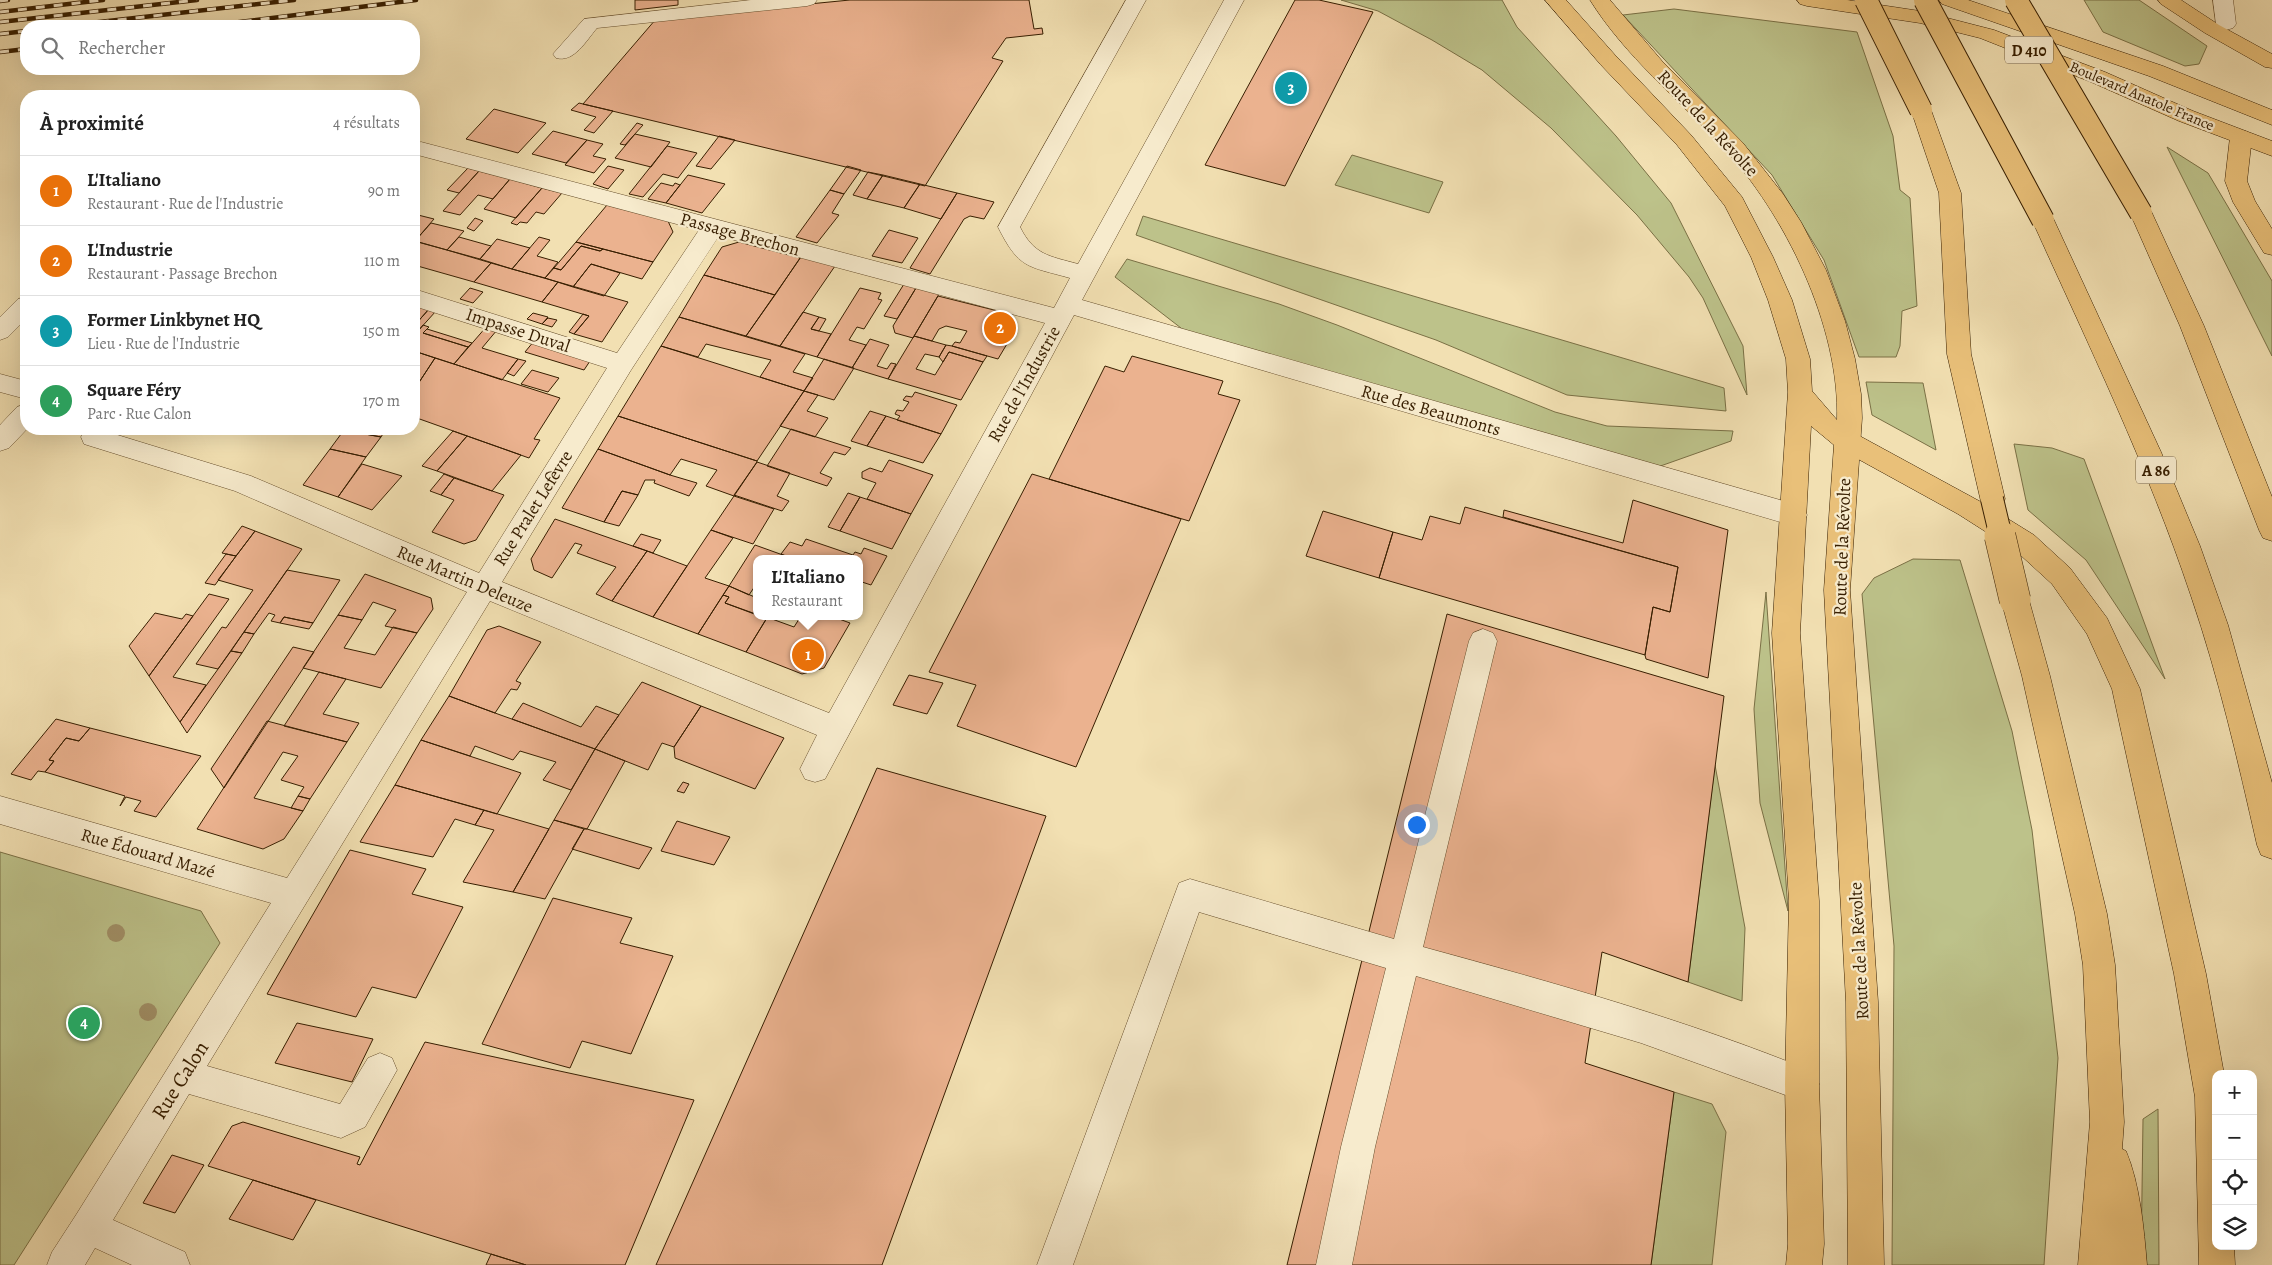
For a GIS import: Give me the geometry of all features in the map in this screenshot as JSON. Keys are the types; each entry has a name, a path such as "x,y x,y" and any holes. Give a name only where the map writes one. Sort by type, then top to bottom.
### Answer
{"main road":[{"name":"Route de la Révolte","path":"1555,0 1608,60 1690,146 1734,202 1762,257 1780,300 1798,359 1800,392 1786,633 1804,901 1802,1084 1806,1244 1804,1265"},
{"name":"Route de la Révolte","path":"1600,0 1654,65 1741,154 1784,213 1815,269 1834,318 1844,364 1851,422 1847,441 1837,590 1862,1002 1866,1265"},
{"name":"Boulevard Anatole France","path":"1807,0 1920,17 1987,34 2098,77 2186,116 2272,149"},
{"path":"1866,0 1921,110 1950,193 1959,354 2015,600 2036,676 2093,931 2099,974 2107,1122 2127,1238 2129,1265"},
{"name":"A 86","path":"1925,0 2043,220 2154,464 2204,595 2245,728 2272,845"},
{"name":"D 410","path":"1949,0 2081,44 2210,92 2272,118"},
{"path":"2016,0 2141,213 2192,326 2272,530"},
{"path":"2168,0 2212,29 2272,62"},
{"path":"2210,92 2227,108 2238,125 2241,137 2236,181 2244,202 2272,247"},
{"path":"1800,392 1815,416 1828,429 1967,507 2025,543 2061,576 2097,626 2126,689 2190,974 2212,1097 2215,1205"},
{"path":"2096,1265 2107,1122"},
{"path":"2216,1250 2217,1265"}],"street":[{"path":"563,54 591,23 807,0"},
{"path":"1084,274 1034,260 1019,247 1009,227 1136,0"},
{"name":"Rue de l'Industrie","path":"815,769 835,729 1234,0"},
{"path":"2223,0 2226,24"},
{"name":"Passage Brechon","path":"421,149 714,227 1064,311"},
{"name":"Rue Pralet Lefèvre","path":"295,895 622,364 714,227"},
{"name":"Impasse Duval","path":"420,299 622,364"},
{"path":"0,331 20,310"},
{"name":"Rue des Beaumonts","path":"1064,311 1794,515"},
{"path":"0,383 20,388"},
{"path":"0,441 20,420"},
{"name":"Rue Martin Deleuze","path":"93,437 242,483 484,588 835,729"},
{"path":"1334,1265 1360,1138 1483,641"},
{"name":"Rue Édouard Mazé","path":"0,810 295,895"},
{"path":"1056,1265 1190,894 1594,1010 1687,1041 1802,1084"},
{"name":"Rue Calon","path":"64,1265 295,895"},
{"path":"183,1076 341,1121 353,1115 380,1070"},
{"path":"88,1227 172,1265"}],"green space":[{"path":"1341,0 1502,0 1517,27 1616,136 1671,203 1743,346 1747,395 1703,298 1689,277 1637,215 1551,128 1482,70 1378,11"},
{"path":"2084,0 2139,0 2207,46 2199,64 2185,66 2103,32"},
{"path":"1674,9 1857,32 1893,136 1900,190 1910,198 1917,306 1902,311 1900,346 1896,357 1859,357 1824,260 1772,175 1623,15"},
{"path":"2167,147 2208,173 2272,281 2272,356"},
{"path":"1352,155 1443,182 1429,213 1335,185"},
{"path":"1143,216 1724,388 1726,411 1567,395 1436,340 1136,235"},
{"path":"1127,259 1279,304 1337,325 1555,412 1607,426 1733,431 1731,441 1652,469 1190,335 1115,277"},
{"path":"1866,382 1923,383 1936,450 1872,415"},
{"path":"2014,444 2052,448 2084,459 2165,679 2086,560 2028,510"},
{"path":"1913,559 1960,560 2012,731 2032,830 2058,1058 2044,1265 1892,1265 1894,946 1862,594 1874,578"},
{"path":"1766,592 1788,911 1760,803 1754,709"},
{"path":"1715,765 1745,928 1742,1001 1688,982"},
{"path":"0,852 201,911 220,943 14,1265 0,1265"},
{"path":"1674,1092 1712,1104 1726,1132 1712,1265 1651,1265"},
{"path":"2158,1109 2159,1265 2141,1265 2143,1119"}],"building":[{"path":"635,0 678,0 678,5 635,10"},
{"path":"850,0 1029,0 1034,29 1042,28 1043,34 1006,38 992,58 1003,61 925,186 583,104 656,19"},
{"path":"1295,0 1319,0 1373,12 1285,186 1205,165"},
{"path":"579,103 613,111 594,133 584,130 596,117 571,110"},
{"path":"494,109 546,123 518,153 466,139"},
{"path":"637,123 643,125 625,145 620,144"},
{"path":"553,131 587,140 566,163 532,154"},
{"path":"635,134 670,142 651,167 615,158"},
{"path":"719,136 735,140 711,169 696,166"},
{"path":"587,140 603,144 593,156 606,159 594,173 565,165"},
{"path":"667,146 697,153 678,178 663,174 643,197 629,194"},
{"path":"608,166 624,170 608,189 593,184"},
{"path":"847,166 861,170 844,194 830,190"},
{"path":"468,168 479,171 459,193 447,190"},
{"path":"479,171 510,179 493,199 478,195 460,215 443,211"},
{"path":"868,172 883,175 867,199 853,195"},
{"path":"688,175 725,184 702,213 666,203"},
{"path":"883,175 920,184 904,208 867,199"},
{"path":"510,179 542,188 516,218 484,209"},
{"path":"661,183 673,186 675,183 680,185 666,203 648,199"},
{"path":"920,184 957,193 941,219 904,208"},
{"path":"542,188 562,193 544,214 536,212 527,223 520,222 517,225 511,223"},
{"path":"830,190 844,194 832,213 839,215 817,243 796,237"},
{"path":"957,193 994,202 984,219 970,216 964,219 930,274 910,268"},
{"path":"607,205 668,221 673,232 653,262 576,242"},
{"path":"420,216 434,219 420,235"},
{"path":"475,218 483,221 474,231 467,228"},
{"path":"431,223 464,231 447,250 420,242 420,235"},
{"path":"889,230 918,238 902,263 872,256"},
{"path":"459,237 491,246 480,259 447,250"},
{"path":"539,237 550,240 537,256 558,262 545,278 512,269"},
{"path":"497,239 530,248 512,269 480,259"},
{"path":"576,242 603,249 600,251 581,246 561,270 554,268"},
{"path":"739,242 800,258 775,295 704,275 722,247"},
{"path":"420,243 491,263 474,282 420,267"},
{"path":"581,246 600,251 603,249 653,262 642,279 591,264 573,287 545,278 554,268 561,270"},
{"path":"801,257 835,266 780,346 746,336"},
{"path":"491,263 558,282 542,302 474,282"},
{"path":"591,264 620,273 604,296 573,287"},
{"path":"704,275 775,295 746,336 679,317"},
{"path":"558,282 628,302 602,342 574,334 589,316 542,302"},
{"path":"904,284 916,288 897,319 884,316"},
{"path":"470,288 483,292 473,303 460,299"},
{"path":"860,288 881,293 878,299 882,300 864,329 857,327 849,340 866,345 852,368 817,357"},
{"path":"916,288 939,294 913,338 895,333 893,326"},
{"path":"938,296 1010,314 1017,327 998,359 952,346 955,342 960,343 967,331 946,326 939,329 932,341 914,336"},
{"path":"420,306 429,309 420,319"},
{"path":"429,309 436,311 420,329 420,319"},
{"path":"803,312 819,317 811,329 831,334 817,357 780,346"},
{"path":"533,313 548,317 542,324 527,319"},
{"path":"583,314 589,316 574,334 569,332"},
{"path":"679,317 805,354 793,372 813,378 804,391 760,377 771,360 706,344 698,357 661,346"},
{"path":"819,317 826,319 819,331 811,329"},
{"path":"548,318 557,320 552,327 542,324"},
{"path":"423,325 429,327 423,333 468,347 454,364 420,353 420,329"},
{"path":"487,326 497,330 482,348 518,359 502,380 454,364"},
{"path":"427,329 472,343 468,347 423,333"},
{"path":"914,336 946,345 939,357 925,354 916,369 935,375 949,352 983,362 961,400 888,379"},
{"path":"870,339 889,345 877,366 887,369 891,363 896,364 888,379 852,368"},
{"path":"534,341 592,358 584,370 525,352"},
{"path":"946,345 987,356 983,362 949,352 943,362 939,357"},
{"path":"661,346 804,391 757,461 618,416"},
{"path":"420,353 435,358 420,381"},
{"path":"1132,356 1223,381 1218,394 1240,400 1189,521 1049,479 1105,366 1124,372"},
{"path":"435,358 560,398 534,439 540,440 529,458 420,419 420,381"},
{"path":"518,359 526,361 514,376 507,373"},
{"path":"824,359 854,368 834,400 804,391"},
{"path":"532,370 559,378 548,392 521,384"},
{"path":"804,391 818,395 807,411 828,418 815,437 780,426"},
{"path":"915,392 957,405 941,434 897,420 900,416 895,414 897,410 903,411 909,402 903,400 906,396 912,397"},
{"path":"870,411 886,416 867,446 851,441"},
{"path":"618,416 757,462 734,496 706,486 717,470 681,459 670,475 598,449"},
{"path":"886,416 941,434 923,463 867,446"},
{"path":"791,429 851,448 845,455 834,452 820,473 832,478 827,486 767,466"},
{"path":"453,431 467,436 437,471 422,466"},
{"path":"340,435 381,437 366,457 330,449"},
{"path":"467,436 521,455 492,491 437,471"},
{"path":"330,449 366,457 338,497 303,485"},
{"path":"598,449 697,483 689,496 654,483 655,480 645,480 638,495 622,491 604,522 562,508"},
{"path":"889,460 933,475 911,514 867,499 876,483 862,478 862,472 870,468 882,472"},
{"path":"757,462 790,473 777,496 789,501 782,511 734,495"},
{"path":"362,464 402,476 372,510 338,497"},
{"path":"444,474 454,478 441,495 430,491"},
{"path":"1032,474 1181,519 1076,767 957,726 976,685 929,672"},
{"path":"454,478 504,495 476,540 464,544 432,532 454,500 441,495"},
{"path":"622,491 638,495 619,526 604,522"},
{"path":"848,493 860,497 840,531 828,527"},
{"path":"734,496 774,509 753,544 711,530"},
{"path":"860,497 911,514 892,549 840,531"},
{"path":"1633,500 1728,530 1708,678 1646,659 1645,655 1653,607 1670,612 1678,567 1503,517 1504,510 1623,543"},
{"path":"1465,507 1678,567 1670,612 1653,607 1645,655 1379,578 1393,532 1422,540 1430,516 1460,524"},
{"path":"1323,511 1393,532 1379,578 1306,556"},
{"path":"555,519 647,551 612,601 596,594 616,567 577,553 582,545 575,543 552,578 534,570 531,559"},
{"path":"242,526 255,531 236,556 222,553"},
{"path":"711,530 733,538 705,578 729,586 698,634 653,617"},
{"path":"255,531 302,549 218,669 196,664 222,627 226,628 253,590 218,580"},
{"path":"641,534 661,540 653,553 633,546"},
{"path":"806,539 853,555 781,554 790,542 802,546"},
{"path":"755,545 783,555 753,555 753,589 749,595 729,586"},
{"path":"864,548 887,556 871,585 863,582 863,555 853,555 855,552 861,554"},
{"path":"647,551 687,566 653,617 612,601"},
{"path":"226,554 236,556 215,585 205,583"},
{"path":"287,570 340,580 313,623 284,617 280,623 271,621 275,615 269,613 254,634 244,632"},
{"path":"365,574 431,598 433,609 417,633 385,626 396,610 373,602 362,620 338,615"},
{"path":"729,586 753,596 753,614 725,603 729,597 723,595"},
{"path":"209,594 229,599 173,677 206,685 180,722 149,676"},
{"path":"723,595 729,597 725,603 753,613 753,620 766,620 746,652 698,634"},
{"path":"155,613 182,619 186,614 193,616 149,676 129,646"},
{"path":"1447,614 1724,696 1688,982 1602,952 1585,1063 1674,1092 1651,1265 1287,1265"},
{"path":"338,615 362,620 344,648 375,655 393,627 417,633 381,688 303,668"},
{"path":"284,617 313,623 309,629 280,623"},
{"path":"766,620 775,620 794,627 798,620 842,620 850,623 824,668 802,674 746,652"},
{"path":"499,626 541,642 516,681 521,683 517,690 511,689 495,713 449,696 487,630"},
{"path":"244,632 254,634 242,653 231,651"},
{"path":"293,647 314,652 224,788 211,769"},
{"path":"231,651 242,653 187,733 180,722"},
{"path":"319,672 346,679 323,714 359,723 347,742 284,726"},
{"path":"909,675 943,683 927,714 893,705"},
{"path":"642,682 701,706 674,747 662,743 648,770 595,749"},
{"path":"449,696 595,749 571,790 543,780 556,762 520,751 513,760 475,746 470,756 421,740"},
{"path":"523,703 581,727 596,706 619,715 595,749 512,719"},
{"path":"701,706 784,738 755,789 675,758 674,747"},
{"path":"56,719 90,728 79,741 66,738 49,760 54,761 45,772 38,771 31,780 11,774"},
{"path":"267,721 347,742 310,799 298,796 304,787 281,780 298,756 283,752 254,798 303,811 284,839 263,849 197,829"},
{"path":"90,728 201,756 156,817 134,811 141,801 126,797 120,806 125,796 45,772 54,761 49,760 66,738 79,741"},
{"path":"421,740 521,773 497,814 395,785"},
{"path":"595,749 625,761 587,829 554,820"},
{"path":"877,768 1046,816 882,1265 656,1265"},
{"path":"683,782 689,784 684,793 677,791"},
{"path":"395,785 484,810 475,825 455,819 433,857 360,842"},
{"path":"298,796 310,799 303,811 291,808"},
{"path":"484,810 549,829 513,892 463,882 494,830 475,825"},
{"path":"554,820 584,829 545,899 513,892"},
{"path":"677,821 730,837 714,865 661,851"},
{"path":"584,829 652,848 639,869 572,849"},
{"path":"350,850 426,869 412,894 463,907 416,998 372,987 356,1017 267,994"},
{"path":"553,898 632,918 620,943 673,956 631,1054 582,1041 570,1068 482,1044"},
{"path":"297,1023 373,1039 352,1082 275,1063"},
{"path":"425,1042 694,1100 625,1265 526,1265 208,1166 232,1126 243,1122 360,1157 357,1164 360,1165"},
{"path":"172,1155 204,1165 175,1213 143,1203"},
{"path":"253,1180 316,1200 293,1240 229,1219"},
{"path":"491,1254 526,1265 486,1265"}],"railway":[{"path":"0,1 8,0"},
{"path":"0,12 103,0"},
{"path":"0,22 197,0"},
{"path":"117,20 294,0"},
{"path":"255,20 416,0"},
{"path":"0,34 20,32"},
{"path":"0,52 20,50"}],"place":[{"name":"Former Linkbynet HQ","path":"1291,88"},
{"name":"L'Industrie","path":"1000,328"},
{"name":"L'Italiano","path":"808,655"},
{"name":"Square Féry","path":"84,1023"}]}
